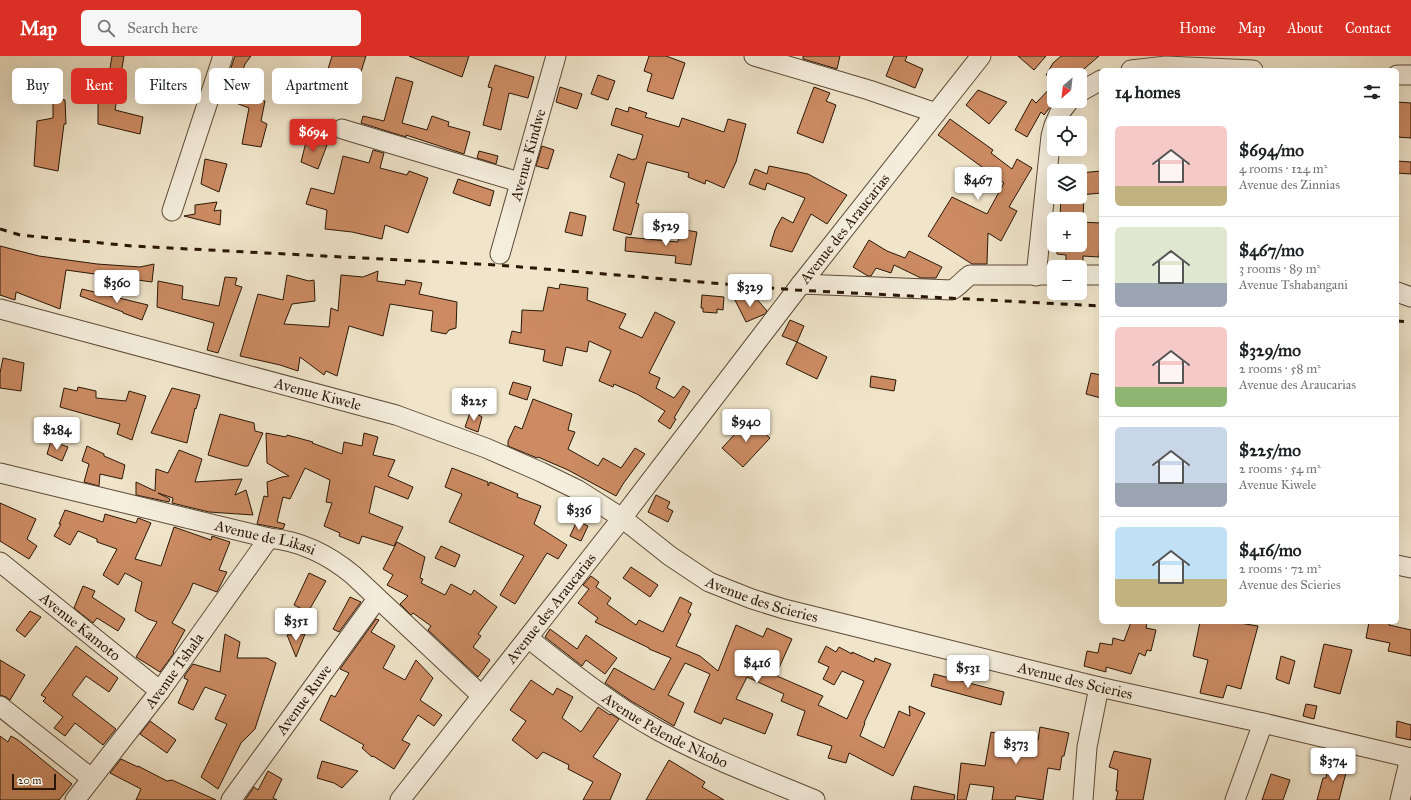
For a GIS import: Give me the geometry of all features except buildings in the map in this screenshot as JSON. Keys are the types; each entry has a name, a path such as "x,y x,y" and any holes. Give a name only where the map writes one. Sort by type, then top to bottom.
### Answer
{"street":[{"path":"172,211 223,56"},
{"name":"Avenue Kindwe","path":"500,254 519,182 556,56"},
{"path":"754,56 869,90 936,113"},
{"name":"Avenue des Araucarias","path":"400,800 622,518 801,284 981,56"},
{"path":"1148,68 1166,66 1210,68"},
{"path":"1399,75 1411,75"},
{"path":"1087,88 1099,81"},
{"path":"342,129 519,182"},
{"path":"801,284 952,290 959,286 963,280 970,275 1045,275 1050,156"},
{"path":"1087,275 1099,275"},
{"path":"1399,293 1411,297"},
{"name":"Avenue Kiwele","path":"0,309 396,415 486,448 541,472 578,490 622,518"},
{"name":"Avenue de Likasi","path":"0,473 278,539 308,548 334,561 353,576 482,696"},
{"name":"Avenue des Scieries","path":"622,518 654,545 690,571 709,582 752,599 784,609 1099,687 1263,723 1410,758"},
{"name":"Avenue Tshala","path":"75,800 160,691 269,538"},
{"name":"Avenue Kamoto","path":"0,562 160,691"},
{"path":"1399,565 1411,568"},
{"name":"Avenue Ruwe","path":"231,800 377,599"},
{"name":"Avenue Pelende Nkobo","path":"528,638 610,700 659,730 707,755 815,800"},
{"path":"1083,800 1087,747 1099,687"},
{"path":"0,706 91,778"},
{"path":"1235,800 1263,723"},
{"path":"1400,800 1410,758"}],"railway":[{"path":"0,229 20,235 132,246 497,265 796,290 1099,306"},
{"path":"1399,321 1411,322"}]}
